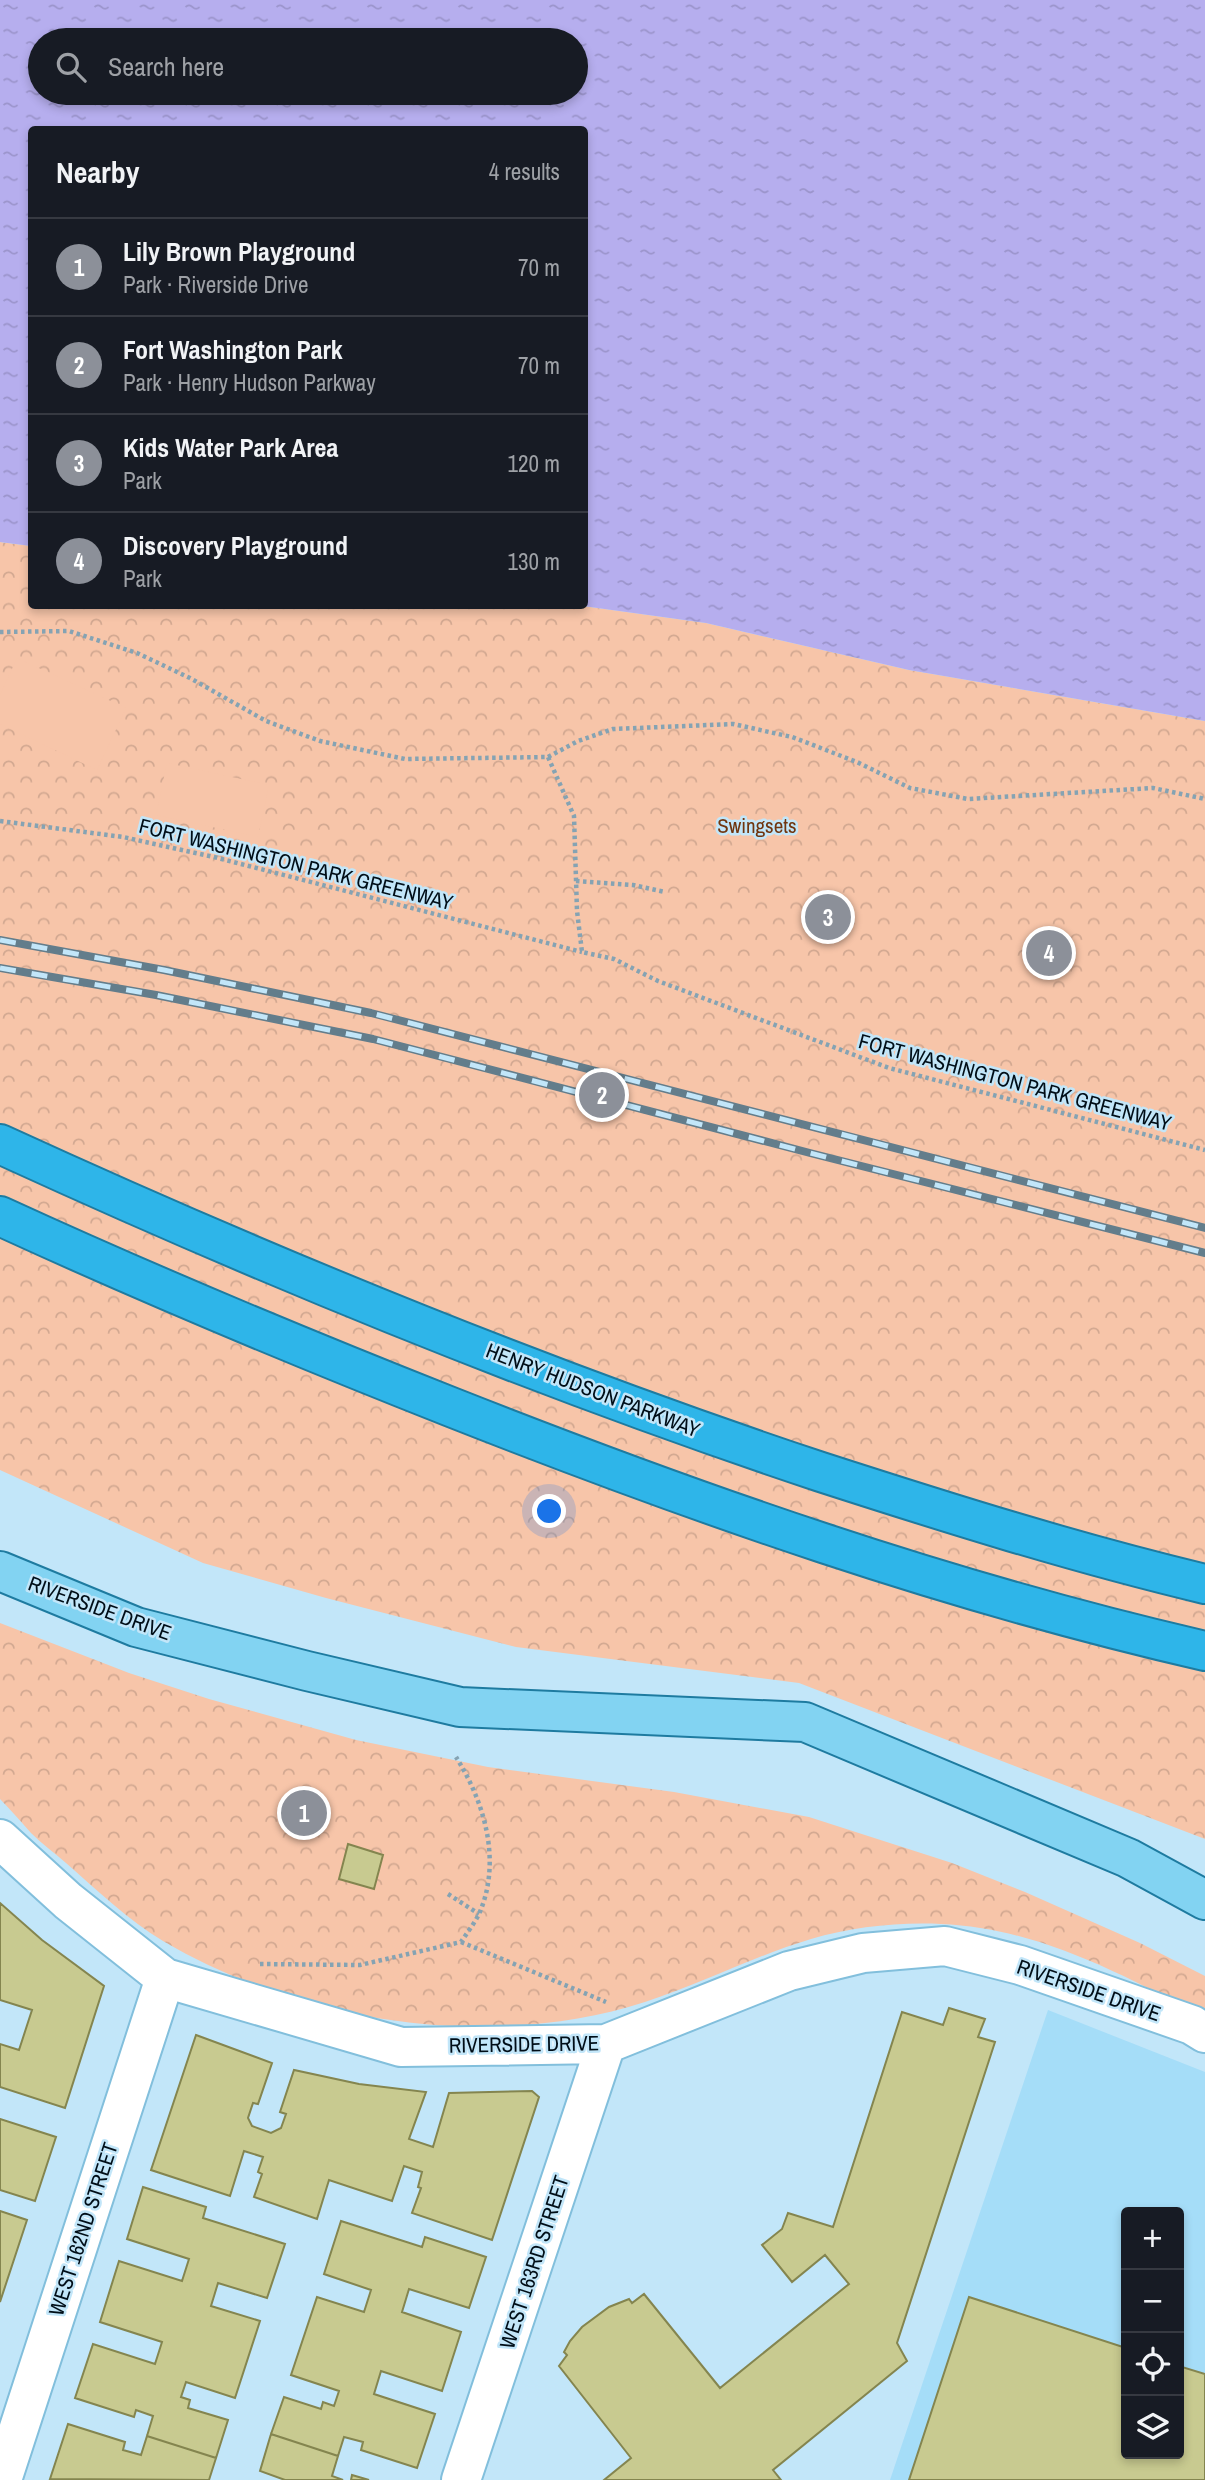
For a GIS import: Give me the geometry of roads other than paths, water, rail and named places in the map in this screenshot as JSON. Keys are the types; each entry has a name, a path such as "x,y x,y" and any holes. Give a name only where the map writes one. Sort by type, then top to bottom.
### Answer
{"highway":[{"name":"HENRY HUDSON PARKWAY","path":"0,1144 188,1229 318,1283 672,1421 1044,1542 1205,1584"},
{"path":"0,1216 301,1346 529,1438 658,1486 913,1570 1050,1611 1205,1651"}],"main road":[{"name":"RIVERSIDE DRIVE","path":"0,1571 136,1627 460,1707 804,1722 1128,1858 1205,1900"}],"street":[{"name":"RIVERSIDE DRIVE","path":"0,1839 68,1901 165,1978 401,2047 611,2026 789,1971 863,1953 945,1946 1020,1965 1192,2025 1205,2033"},
{"name":"WEST 162ND STREET","path":"2,2480 165,1978"},
{"name":"WEST 163RD STREET","path":"461,2480 611,2026"}],"water":[{"path":"0,0 1205,0 1205,721 909,670 706,623 588,607 588,126 28,126 28,546 0,542"}],"railway":[{"path":"0,940 164,970 371,1013 1205,1228"},
{"path":"0,968 156,995 373,1039 1205,1253"}],"place":[{"name":"Kids Water Park Area","path":"828,917"},
{"name":"Discovery Playground","path":"1049,953"},
{"name":"Fort Washington Park","path":"602,1095"},
{"name":"Lily Brown Playground","path":"304,1813"}],"park label":[{"name":"Swingsets","path":"757,825"}]}
